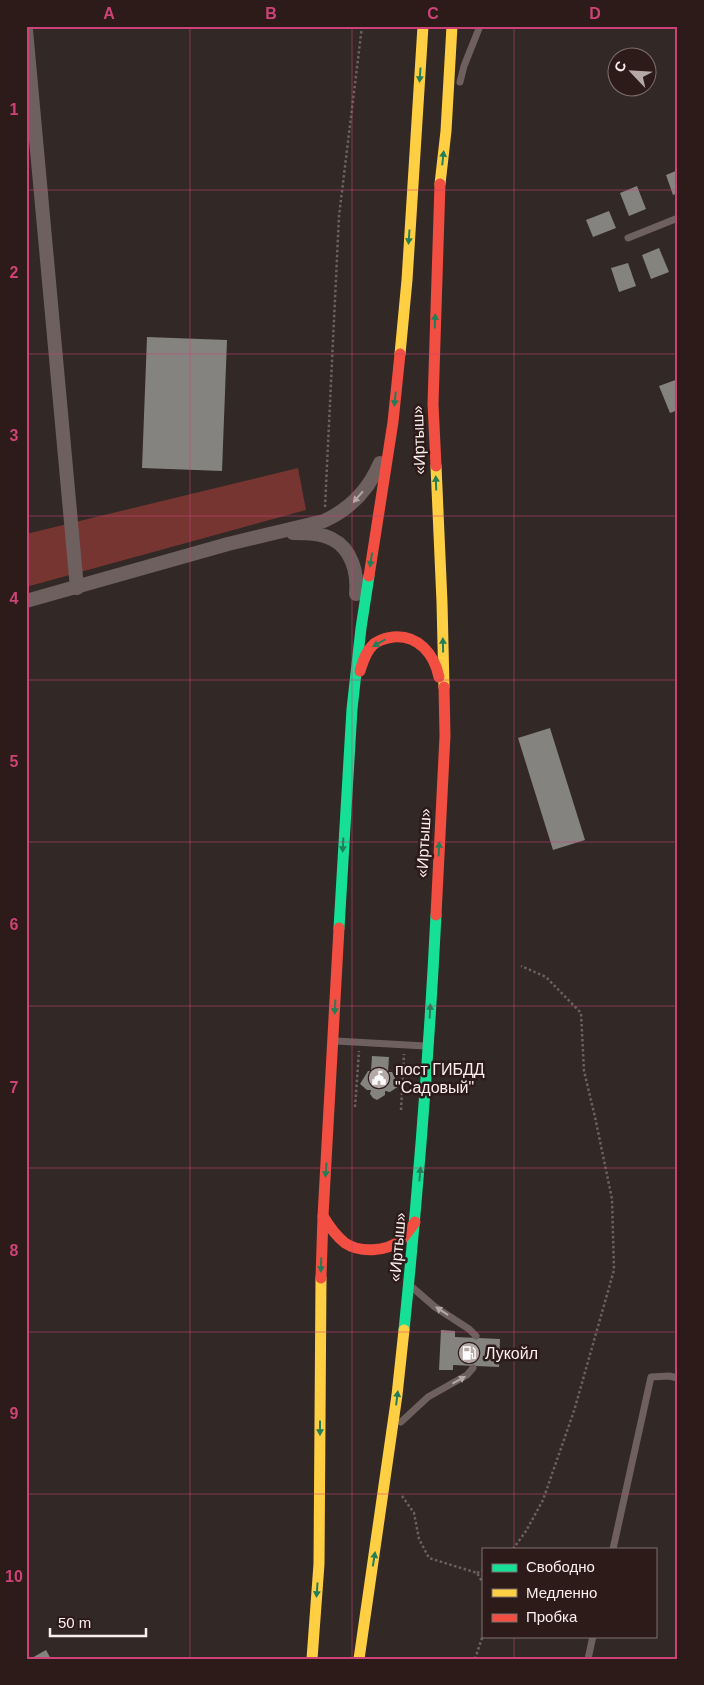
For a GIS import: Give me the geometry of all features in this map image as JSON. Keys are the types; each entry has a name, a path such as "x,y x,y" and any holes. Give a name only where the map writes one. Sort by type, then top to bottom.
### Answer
{"highway":[{"name":"«Иртыш»","path":"312,1659 319,1564 323,1216 344,824 352,709 361,628 393,422 407,280 423,26"},
{"name":"«Иртыш»","path":"359,1659 393,1430 416,1222 429,1046 445,736 442,602 432,404 439,198 446,130 452,26"},
{"path":"352,709 360,670 367,654 374,644 386,638 397,637 409,638 421,643 431,654 437,668 444,712"},
{"path":"323,1216 334,1233 345,1243 358,1249 372,1250 386,1248 400,1241 416,1222"}],"street":[{"path":"26,30 77,588"},
{"path":"26,601 228,544 324,521 338,514 354,502 367,486 385,453 393,422"},
{"path":"272,534 320,535 332,539 343,546 357,577 346,660 341,720 344,824"}],"lane":[{"path":"446,130 464,66 480,26"},
{"path":"628,238 678,218"},
{"path":"333,1041 429,1046"},
{"path":"409,1285 435,1307 469,1328 476,1336"},
{"path":"393,1430 428,1396 467,1375 473,1368"},
{"path":"613,1548 651,1377 669,1376 678,1378"},
{"path":"588,1659 593,1638"}],"path":[{"path":"324,521 339,216 362,26"},
{"path":"514,1548 526,1531 543,1500 574,1411 614,1270 612,1199 596,1117 584,1071 581,1013 546,977 521,966"},
{"path":"356,1107 360,1042"},
{"path":"401,1110 404,1045"},
{"path":"385,1485 399,1493 414,1513 418,1539 429,1558 478,1573 482,1581"},
{"path":"478,1573 482,1571"},
{"path":"475,1659 482,1638"}],"shaded area":[{"path":"298,468 306,510 26,587 26,534"}],"building":[{"path":"678,170 678,193 673,195 666,175"},
{"path":"637,186 646,209 629,216 620,193"},
{"path":"609,211 616,228 593,237 586,220"},
{"path":"659,248 669,272 651,279 642,255"},
{"path":"628,263 636,286 619,292 611,268"},
{"path":"147,337 227,340 222,471 142,468"},
{"path":"678,379 678,410 670,413 659,386"},
{"path":"550,728 585,840 553,850 518,738"},
{"name":"пост ГИБДД \"Садовый\"","path":"372,1056 389,1057 388,1072 392,1072 399,1086 390,1092 385,1091 385,1095 377,1100 370,1094 371,1090 367,1090 360,1084 368,1071 371,1071"},
{"path":"441,1330 455,1331 455,1337 500,1339 499,1367 453,1365 453,1370 439,1370"},
{"path":"46,1650 51,1659 30,1659"}],"traffic: fast":[{"path":"339,928 352,709 369,576"},
{"path":"404,1330 423,1123 436,915"}],"traffic: slow":[{"path":"400,354 407,280 423,26"},
{"path":"440,184 446,131 452,26"},
{"path":"436,466 444,687"},
{"path":"312,1659 319,1564 321,1278"},
{"path":"359,1659 397,1395 404,1330"}],"traffic: jam":[{"path":"436,466 433,404 440,184"},
{"path":"369,576 393,422 400,354"},
{"path":"360,671 366,655 374,644 387,638 402,637 410,639 424,648 433,661 439,677"},
{"path":"436,915 445,736 444,687"},
{"path":"321,1278 339,928"},
{"path":"323,1216 333,1231 345,1243 365,1250 381,1249 395,1244 403,1238 415,1222"}],"place":[{"name":"пост ГИБДД \"Садовый\"","path":"379,1078"},
{"name":"Лукойл","path":"469,1353"}]}
